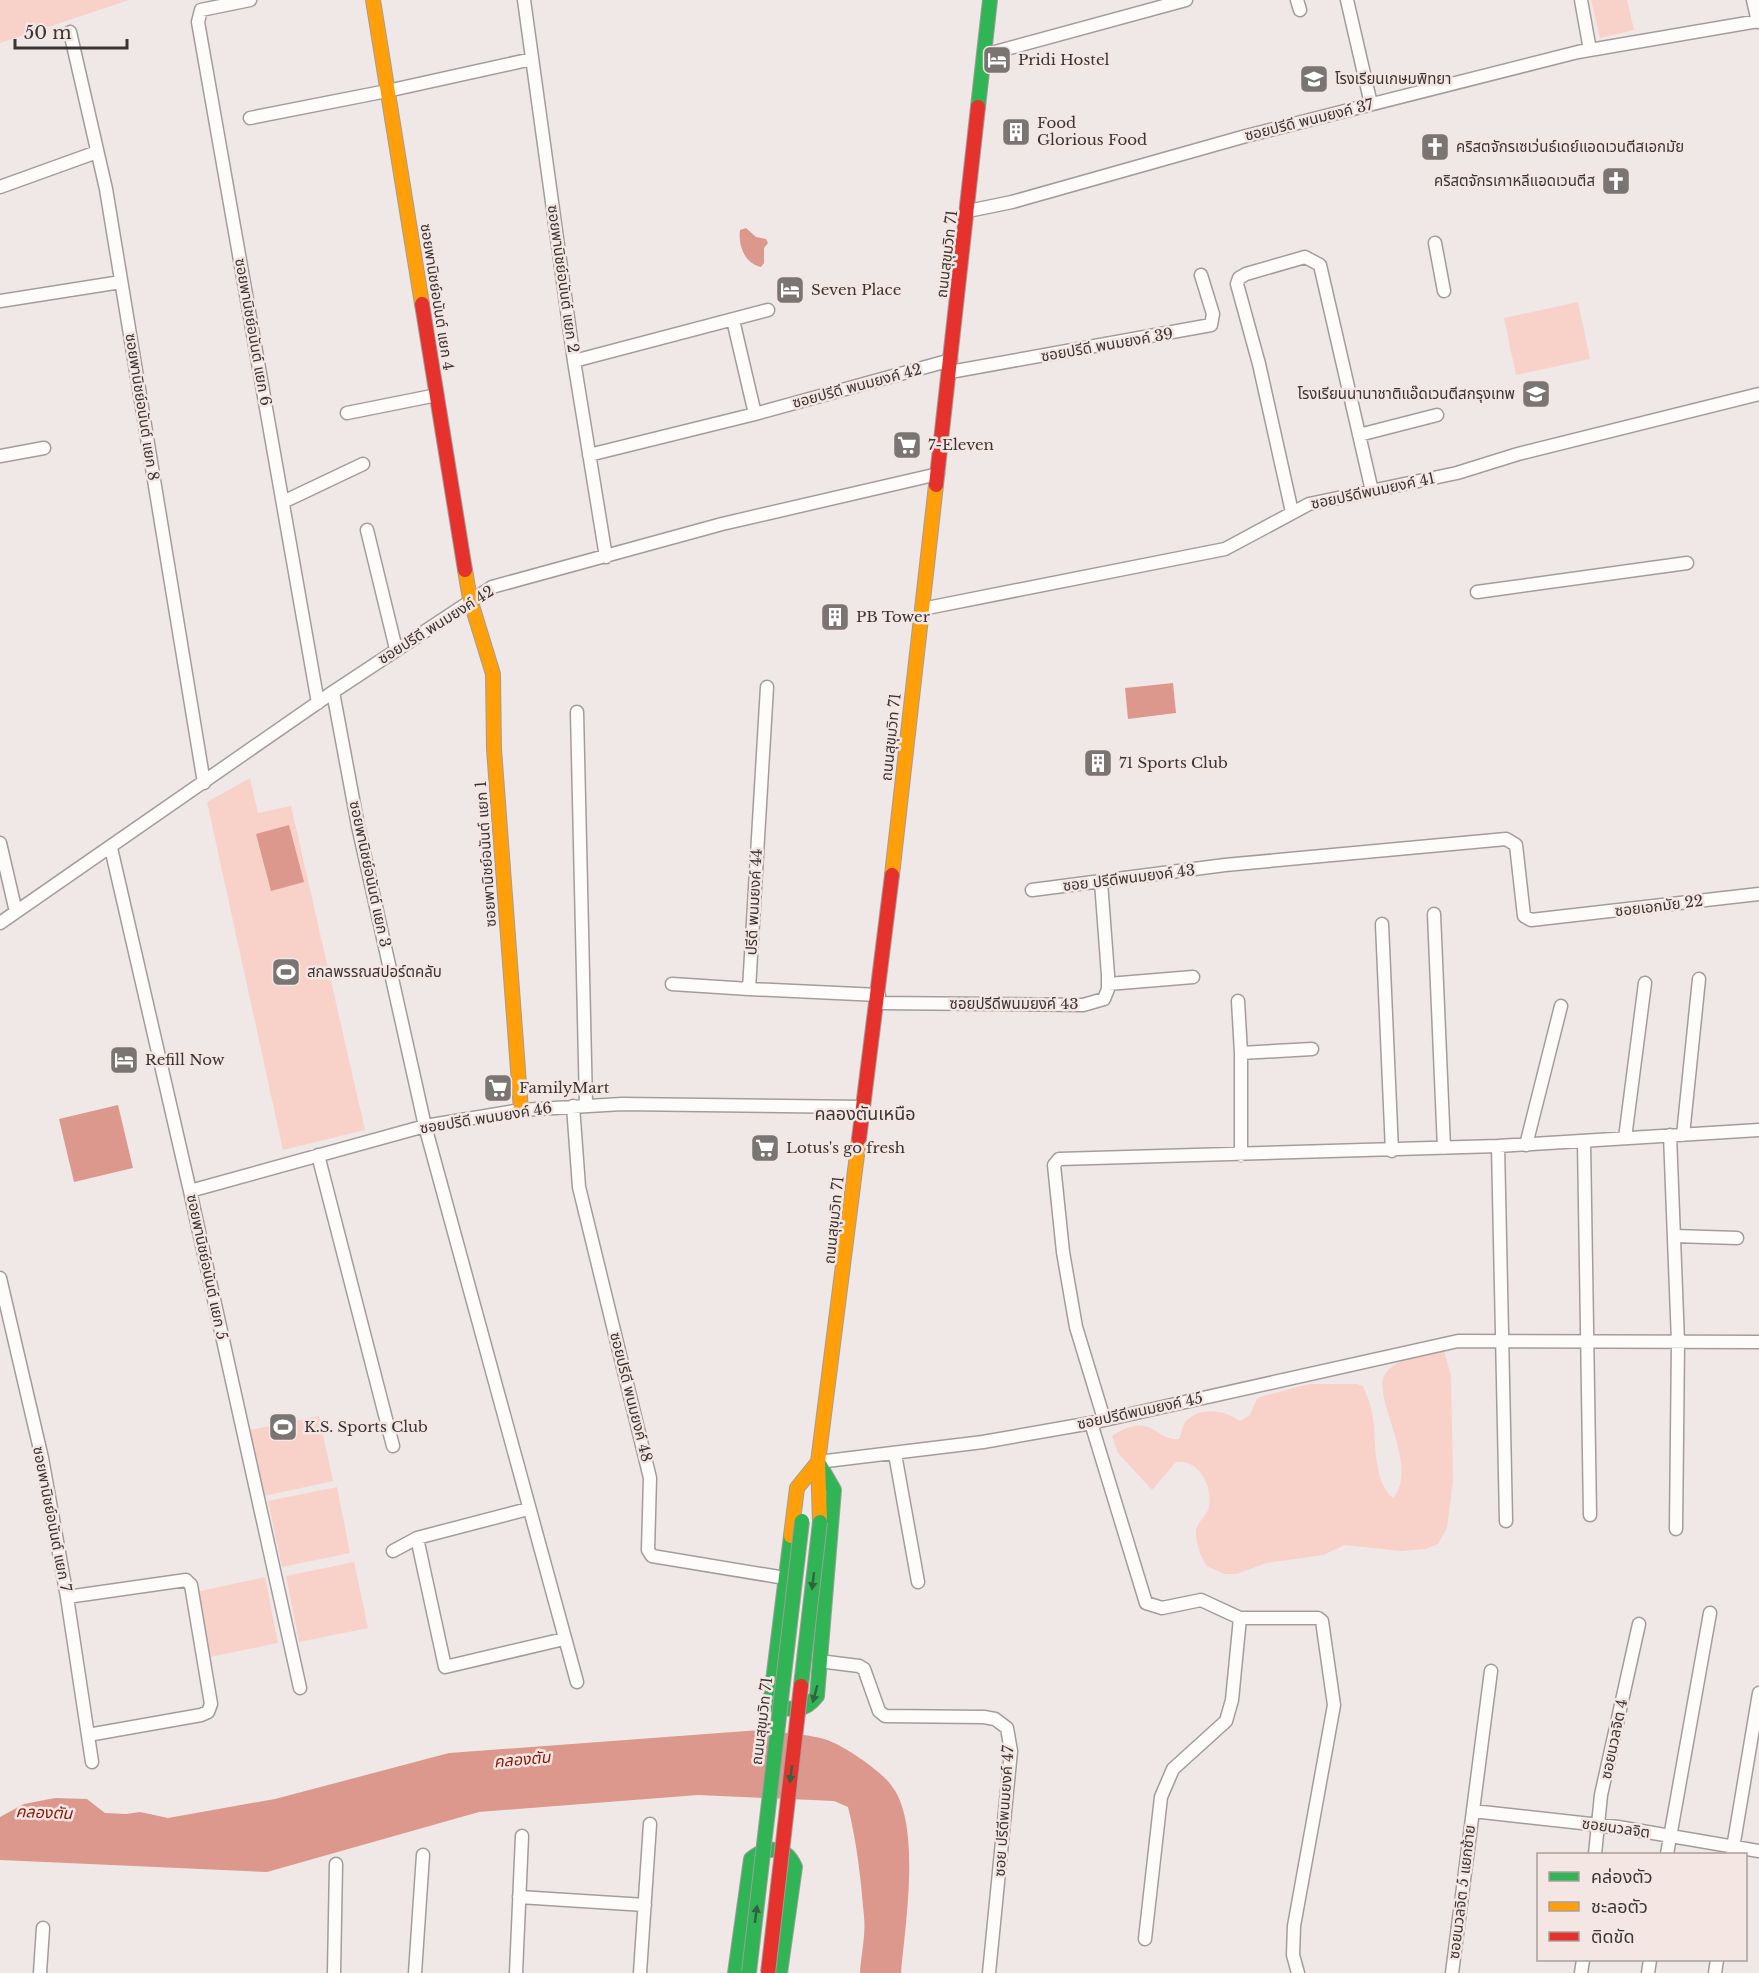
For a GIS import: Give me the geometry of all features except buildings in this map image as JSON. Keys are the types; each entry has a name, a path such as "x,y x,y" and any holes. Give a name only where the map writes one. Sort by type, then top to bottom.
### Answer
{"main road":[{"name":"ซอยพานิชย์อนันต์ แยก 4","path":"373,0 470,599"},
{"name":"ถนนสุขุมวิท 71","path":"768,1973 820,1522 822,1496 817,1477 818,1462 840,1316 863,1107 878,999 951,366 990,0"},
{"name":"ซอยพานิชย์อนันต์ แยก 1","path":"470,599 493,674 494,749 521,1110"},
{"path":"818,1462 834,1490 817,1696 811,1707 800,1711 774,1705 771,1697 786,1578 796,1488 818,1462"},
{"name":"ถนนสุขุมวิท 71","path":"745,1973 802,1521 806,1494 817,1477"},
{"path":"745,1973 751,1859 759,1851 769,1848 784,1851 792,1856 795,1867 780,1973"}],"street":[{"name":"ซอยพานิชย์อนันต์ แยก 6","path":"250,0 201,10 198,22 318,703"},
{"name":"ซอยพานิชย์อนันต์ แยก 2","path":"524,0 574,361 606,557"},
{"path":"984,55 1186,0"},
{"path":"1347,0 1371,104"},
{"path":"1581,0 1590,50"},
{"path":"1753,0 1759,21"},
{"name":"ซอยปรีดี พนมยงค์ 37","path":"968,211 1012,202 1207,146 1590,50 1759,21"},
{"name":"ซอยพานิชย์อนันต์ แยก 8","path":"70,32 97,152 121,282 204,783"},
{"path":"249,118 387,92 532,59"},
{"path":"0,187 97,152"},
{"path":"1435,243 1444,291"},
{"path":"1292,512 1259,364 1239,292 1239,278 1305,257 1320,265 1372,491"},
{"name":"ซอยปรีดี พนมยงค์ 39","path":"951,366 1211,326 1213,314 1201,275"},
{"path":"0,301 121,282"},
{"path":"574,361 768,309"},
{"path":"733,320 755,414"},
{"name":"ซอยปรีดี พนมยงค์ 42","path":"589,455 951,366"},
{"path":"347,413 436,394"},
{"name":"ซอยปรีดีพนมยงค์ 41","path":"922,609 1225,549 1309,504 1457,473 1518,454 1759,394"},
{"path":"1359,435 1437,415"},
{"path":"0,456 44,448"},
{"path":"283,502 363,464"},
{"name":"ซอยปรีดี พนมยงค์ 42","path":"0,923 333,692 470,599 492,587 722,524 938,474"},
{"path":"367,530 396,649"},
{"path":"1477,592 1687,563"},
{"name":"ปรีดี พนมยงค์ 44","path":"749,988 767,687"},
{"name":"ซอยพานิชย์อนันต์ แยก 3","path":"333,692 358,826 425,1126 577,1682"},
{"name":"ซอยปรีดี พนมยงค์ 48","path":"577,712 579,1187 651,1479 648,1550 652,1556 786,1578"},
{"name":"ซอย ปรีดีพนมยงค์ 43","path":"1032,890 1225,865 1506,839 1516,845 1524,916 1531,920 1560,917"},
{"path":"0,843 16,912"},
{"name":"ซอยพานิชย์อนันต์ แยก 5","path":"111,848 300,1688"},
{"path":"1101,882 1108,984 1193,977"},
{"name":"ซอยเอกมัย 22","path":"1560,917 1759,894"},
{"path":"1434,914 1444,1148"},
{"path":"1382,924 1392,1151"},
{"path":"1683,1135 1699,979"},
{"path":"1626,1138 1646,983"},
{"path":"672,984 878,999"},
{"name":"ซอยปรีดีพนมยงค์ 43","path":"878,999 1083,1005 1104,999 1108,984"},
{"path":"1238,1001 1241,1053 1241,1155"},
{"path":"1526,1145 1561,1006"},
{"path":"1241,1053 1312,1049"},
{"name":"ซอยปรีดี พนมยงค์ 46","path":"190,1191 425,1126 521,1110 579,1105 863,1107"},
{"path":"1104,1419 1076,1328 1063,1252 1054,1163 1059,1159 1392,1151 1759,1130"},
{"path":"1670,1136 1677,1342 1676,1529"},
{"path":"1584,1141 1590,1515"},
{"path":"1498,1146 1506,1521"},
{"path":"318,1155 393,1446"},
{"path":"1674,1236 1737,1238"},
{"name":"ซอยพานิชย์อนันต์ แยก 7","path":"0,1278 5,1322 42,1458 67,1598 92,1762"},
{"name":"ซอยปรีดีพนมยงค์ 45","path":"818,1462 983,1443 1091,1422 1458,1341 1756,1341"},
{"path":"1091,1422 1146,1603 1162,1608 1201,1600 1240,1618 1318,1618 1322,1621 1334,1705 1294,1926 1293,1955 1298,1973"},
{"path":"895,1454 918,1582"},
{"path":"393,1551 417,1538 528,1509"},
{"path":"417,1538 445,1667 564,1639"},
{"path":"67,1598 186,1580 191,1585 211,1704 208,1712 201,1715 88,1735"},
{"path":"1667,1853 1710,1613"},
{"path":"1145,1939 1161,1797 1173,1769 1226,1721 1232,1700 1240,1618"},
{"name":"ซอยนวลจิต 4","path":"1595,1853 1603,1786 1639,1624"},
{"name":"ซอย ปรีดีพนมยงค์ 47","path":"819,1660 859,1666 864,1670 879,1712 885,1716 984,1717 995,1719 1007,1728 1010,1762 989,1973"},
{"name":"ซอยนวลจิต 5 แยกซ้าย","path":"1452,1973 1491,1671"},
{"path":"1732,1851 1759,1693"},
{"name":"ซอยนวลจิต","path":"1473,1810 1598,1824 1670,1836 1732,1851 1759,1851"},
{"path":"640,1973 650,1824"},
{"path":"516,1973 522,1836"},
{"path":"415,1973 423,1855"},
{"path":"334,1973 336,1864"},
{"path":"519,1897 645,1905"},
{"path":"40,1973 43,1928"}],"shaded area":[{"path":"0,0 129,0 0,43"},
{"path":"1591,0 1627,0 1634,30 1600,38"},
{"path":"1578,302 1590,359 1516,375 1504,318"},
{"name":"สกลพรรณสปอร์ตคลับ","path":"250,778 258,813 291,806 365,1130 283,1150 207,802"},
{"path":"1443,1347 1451,1376 1453,1481 1447,1528 1438,1544 1426,1549 1401,1551 1345,1545 1323,1555 1266,1563 1237,1574 1224,1574 1207,1566 1197,1545 1197,1528 1208,1510 1210,1499 1206,1483 1198,1469 1184,1462 1176,1462 1152,1490 1118,1453 1112,1436 1125,1429 1144,1426 1164,1436 1179,1439 1186,1421 1199,1413 1220,1412 1240,1421 1250,1415 1257,1399 1263,1396 1309,1384 1357,1384 1363,1386 1370,1405 1378,1468 1386,1490 1393,1498 1400,1485 1401,1468 1399,1450 1384,1397 1382,1384 1385,1374 1403,1360"},
{"path":"319,1416 333,1481 264,1496 250,1430"},
{"path":"337,1487 350,1553 282,1567 268,1501"},
{"path":"354,1562 368,1628 299,1642 286,1576"},
{"path":"265,1577 278,1643 210,1657 196,1592"}],"water":[{"path":"746,228 756,237 766,239 768,243 764,248 764,263 761,267 750,262 743,253 740,230"},
{"path":"1173,683 1176,713 1128,719 1125,688"},
{"path":"289,825 304,882 271,891 256,834"},
{"path":"118,1105 133,1168 74,1182 59,1119"},
{"name":"คลองตัน","path":"760,1730 825,1739 864,1761 891,1785 900,1802 909,1849 908,1903 901,1973 860,1973 864,1924 856,1848 848,1807 834,1801 698,1795 479,1812 267,1872 0,1860 0,1817 24,1804 55,1798 87,1799 105,1813 140,1812 168,1818 275,1799 449,1753"}],"traffic: fast":[{"path":"978,107 990,0"},
{"path":"791,1536 771,1697 774,1705 798,1709 808,1705 817,1696 834,1490 818,1462"},
{"path":"749,1972 802,1521"},
{"path":"801,1686 820,1522"},
{"path":"735,1973 751,1859 757,1854 770,1850 787,1855 795,1867 780,1973"}],"traffic: slow":[{"path":"373,0 422,304"},
{"path":"892,875 936,485"},
{"path":"465,570 470,599 493,674 494,749 521,1110"},
{"path":"820,1522 818,1462 859,1139"},
{"path":"791,1536 797,1488 818,1462"}],"traffic: jam":[{"path":"936,485 978,107"},
{"path":"422,304 465,570"},
{"path":"859,1139 892,875"},
{"path":"768,1973 801,1686"}],"place":[{"name":"Pridi Hostel","path":"997,60"},
{"name":"โรงเรียนเกษมพิทยา","path":"1314,79"},
{"name":"Food Glorious Food","path":"1016,132"},
{"name":"คริสตจักรเซเว่นธ์เดย์แอดเวนตีสเอกมัย","path":"1435,147"},
{"name":"คริสตจักรเกาหลีแอดเวนตีส","path":"1616,181"},
{"name":"Seven Place","path":"790,290"},
{"name":"โรงเรียนนานาชาติแอ๊ดเวนตีสกรุงเทพ","path":"1536,394"},
{"name":"7-Eleven","path":"907,445"},
{"name":"PB Tower","path":"835,617"},
{"name":"71 Sports Club","path":"1098,763"},
{"name":"สกลพรรณสปอร์ตคลับ","path":"286,972"},
{"name":"Refill Now","path":"124,1060"},
{"name":"FamilyMart","path":"498,1088"},
{"name":"Lotus's go fresh","path":"765,1148"},
{"name":"K.S. Sports Club","path":"283,1427"}],"district":[{"name":"คลองตันเหนือ","path":"865,1114"}]}
